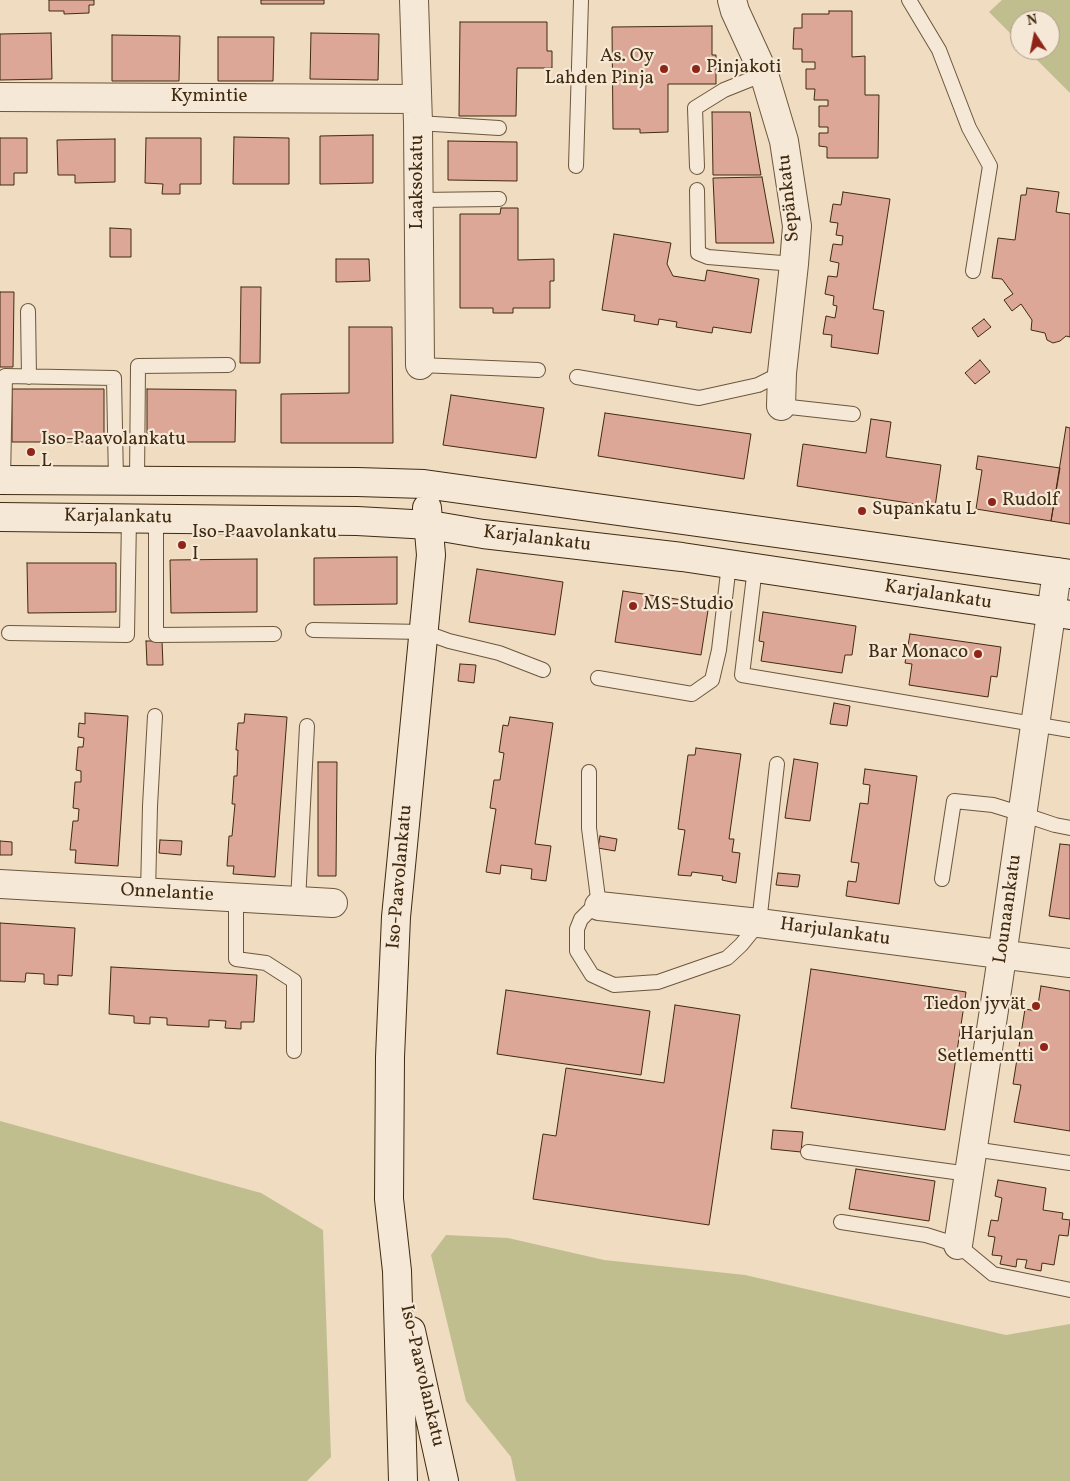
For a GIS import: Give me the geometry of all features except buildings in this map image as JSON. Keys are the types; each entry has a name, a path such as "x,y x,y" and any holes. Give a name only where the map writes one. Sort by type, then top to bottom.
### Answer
{"main road":[{"name":"Laaksokatu","path":"414,0 418,111 420,365"},
{"name":"Sepänkatu","path":"732,0 734,11 764,74 784,141 797,226 782,373 781,406"},
{"name":"Kymintie","path":"0,97 418,111"},
{"name":"Karjalankatu","path":"2,480 424,484 1063,573"},
{"name":"Iso-Paavolankatu","path":"403,1481 397,1271 389,1199 390,1057 396,917 431,554 430,524 424,484"},
{"name":"Karjalankatu","path":"0,517 357,521 430,524 483,534 682,557 1060,614"},
{"name":"Lounaankatu","path":"958,1245 1002,955 1034,725 1060,614 1063,573"},
{"name":"Onnelantie","path":"0,884 333,903"},
{"name":"Harjulankatu","path":"599,906 759,923 1070,963"},
{"name":"Iso-Paavolankatu","path":"397,1271 444,1481"}],"lane":[{"path":"576,166 581,0"},
{"path":"909,0 939,50 969,128 990,166 973,271"},
{"path":"696,167 695,108 724,90 764,74"},
{"path":"418,111 499,128"},
{"path":"697,190 698,253 708,257 794,264"},
{"path":"419,200 499,200"},
{"path":"28,311 29,377"},
{"path":"126,481 138,366 228,365"},
{"path":"420,365 538,370"},
{"path":"577,377 699,398 758,385 782,373"},
{"path":"2,480 5,376 114,378 126,481"},
{"path":"781,406 853,414"},
{"path":"9,633 127,635 129,518"},
{"path":"156,519 156,635 274,634"},
{"path":"598,678 692,694 712,680 742,566"},
{"path":"742,566 742,675 1070,730"},
{"path":"313,630 424,632 449,641 499,653 543,670"},
{"path":"148,893 155,716"},
{"path":"298,901 307,726"},
{"path":"589,772 590,828 599,906 589,911 581,919 577,929 577,951 592,976 614,985 658,982 728,958 759,923 776,764"},
{"path":"942,879 954,801 993,805 1054,825 1070,828"},
{"path":"236,898 236,959 266,963 294,981 294,1051"},
{"path":"808,1152 971,1161 1070,1163"},
{"path":"841,1222 926,1235 958,1245 993,1274 1070,1290"}],"shaded area":[{"path":"1002,0 1070,0 1070,93 1037,60 1060,60 1060,10 1010,10 1010,33 989,12"},
{"path":"0,1121 261,1193 323,1230 331,1457 307,1481 0,1481"},
{"path":"446,1235 508,1238 604,1260 745,1275 1006,1335 1070,1324 1070,1481 516,1481 511,1457 466,1401 431,1255"}],"place":[{"name":"As. Oy Lahden Pinja","path":"664,69"},
{"name":"Pinjakoti","path":"696,69"},
{"name":"Iso-Paavolankatu L","path":"31,452"},
{"name":"Rudolf","path":"992,502"},
{"name":"Supankatu L","path":"862,511"},
{"name":"Iso-Paavolankatu I","path":"182,545"},
{"name":"MS-Studio","path":"633,606"},
{"name":"Bar Monaco","path":"978,654"},
{"name":"Tiedon jyvät","path":"1036,1006"},
{"name":"Harjulan Setlementti","path":"1044,1047"}]}
